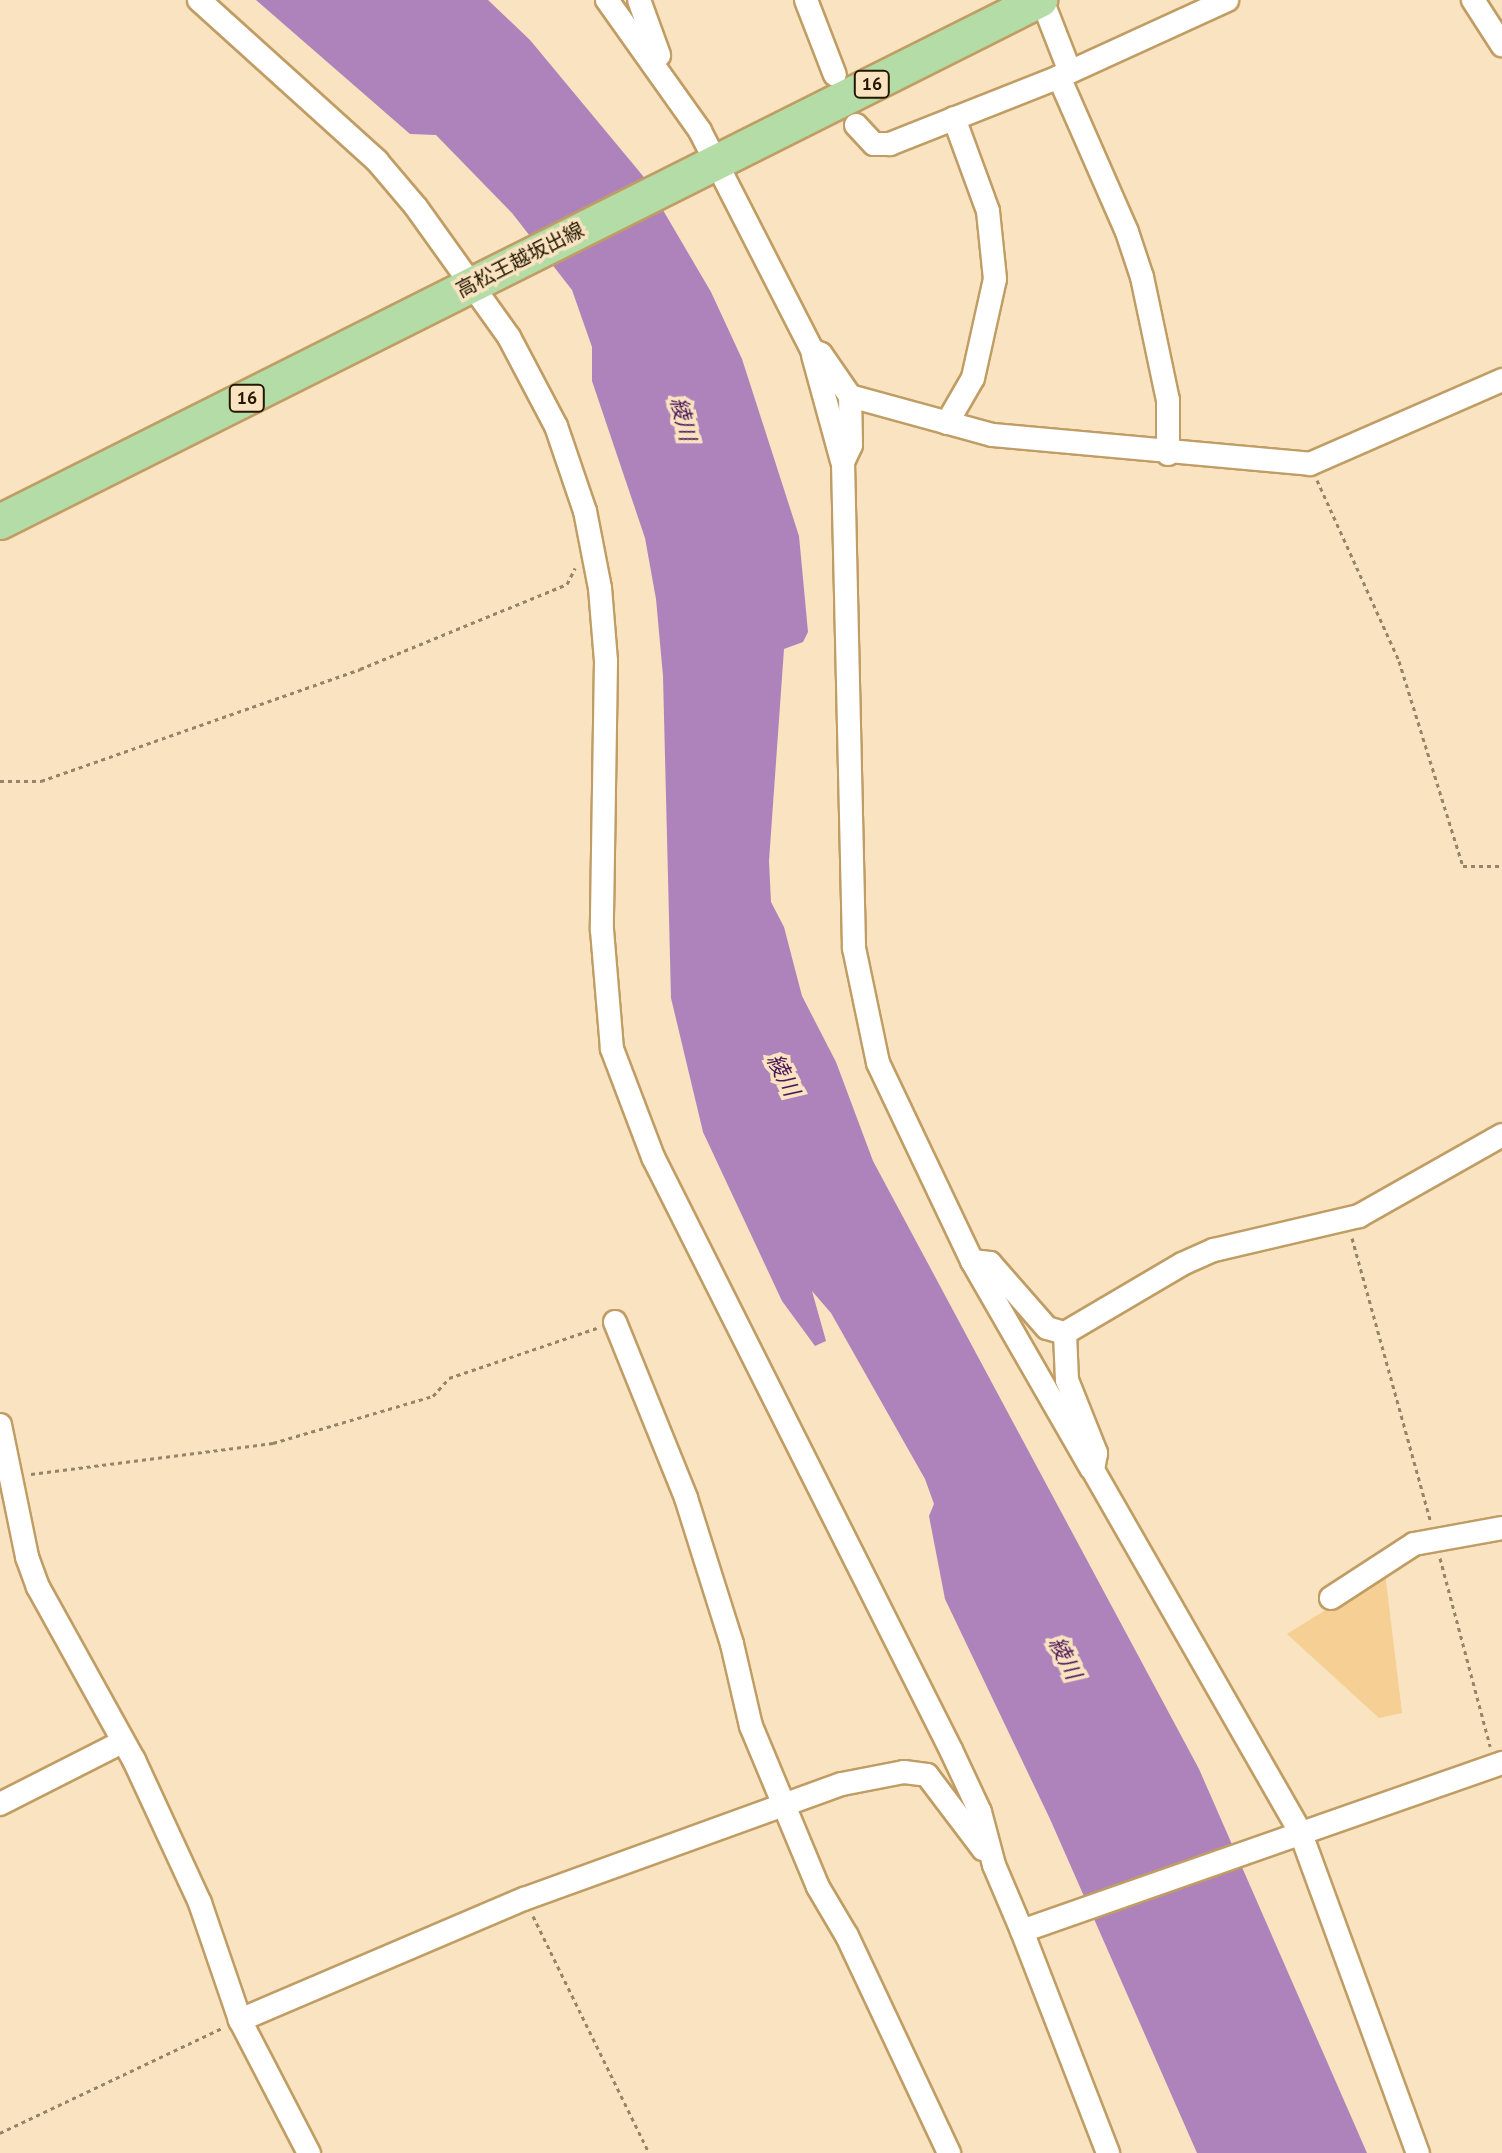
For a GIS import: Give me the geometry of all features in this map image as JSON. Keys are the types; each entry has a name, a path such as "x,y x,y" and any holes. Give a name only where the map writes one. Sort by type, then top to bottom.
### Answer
{"main road":[{"name":"高松王越坂出線","path":"0,522 1041,0"}],"street":[{"path":"199,0 377,161 484,278 556,426 585,511 600,588 606,661 605,991 612,1049 626,1094 915,1673 980,1812 994,1865"},
{"path":"607,0 666,78"},
{"path":"639,0 666,78 812,350 843,462 854,948 878,1063 972,1261 1093,1470 1293,1833 1418,2153"},
{"path":"806,0 835,75"},
{"path":"1041,0 1064,74 1123,220 1142,277 1168,400 1168,454"},
{"path":"856,125 874,144 890,144 1064,74 1227,0"},
{"path":"1473,0 1502,45"},
{"path":"947,423 973,378 995,279 988,211 954,118"},
{"path":"812,350 821,354 850,396 851,445 843,462"},
{"path":"850,396 993,435 1168,454 1310,464 1502,380"},
{"path":"972,1261 990,1263 1047,1328 1065,1333 1214,1250 1347,1219 1502,1135"},
{"path":"615,1322 686,1498 732,1644 751,1726 785,1801 818,1887 847,1936 949,2153"},
{"path":"1065,1333 1067,1380 1096,1453 1093,1470"},
{"path":"0,1425 38,1587 122,1742 200,1903 240,2020 309,2153"},
{"path":"1331,1598 1414,1544 1435,1536 1502,1528"},
{"path":"0,1804 122,1742"},
{"path":"1026,1930 1293,1833 1502,1763"},
{"path":"240,2020 524,1899 785,1801 889,1775 927,1775 994,1865 1026,1930 1108,2153"}],"path":[{"path":"1310,464 1399,661 1463,866 1502,866"},
{"path":"0,781 41,781 487,621 567,584 575,554"},
{"path":"1347,1219 1435,1536 1487,1746 1502,1745"},
{"path":"11,1478 87,1464 178,1458 273,1443 433,1396 449,1378 615,1322"},
{"path":"524,1899 649,2153"},
{"path":"0,2133 240,2020"}],"shaded area":[{"path":"1385,1573 1402,1713 1379,1718 1287,1634"}],"water":[{"name":"綾川","path":"256,0 488,0 530,40 643,176 711,292 742,359 799,536 808,632 803,642 784,649 769,861 771,902 784,927 802,996 836,1062 873,1161 1199,1769 1367,2153 1197,2153 1050,1819 945,1599 929,1516 934,1504 925,1479 831,1313 812,1291 826,1341 815,1346 782,1301 703,1132 671,998 663,676 656,599 645,538 592,381 592,347 572,290 512,213 436,135 410,134"}]}
